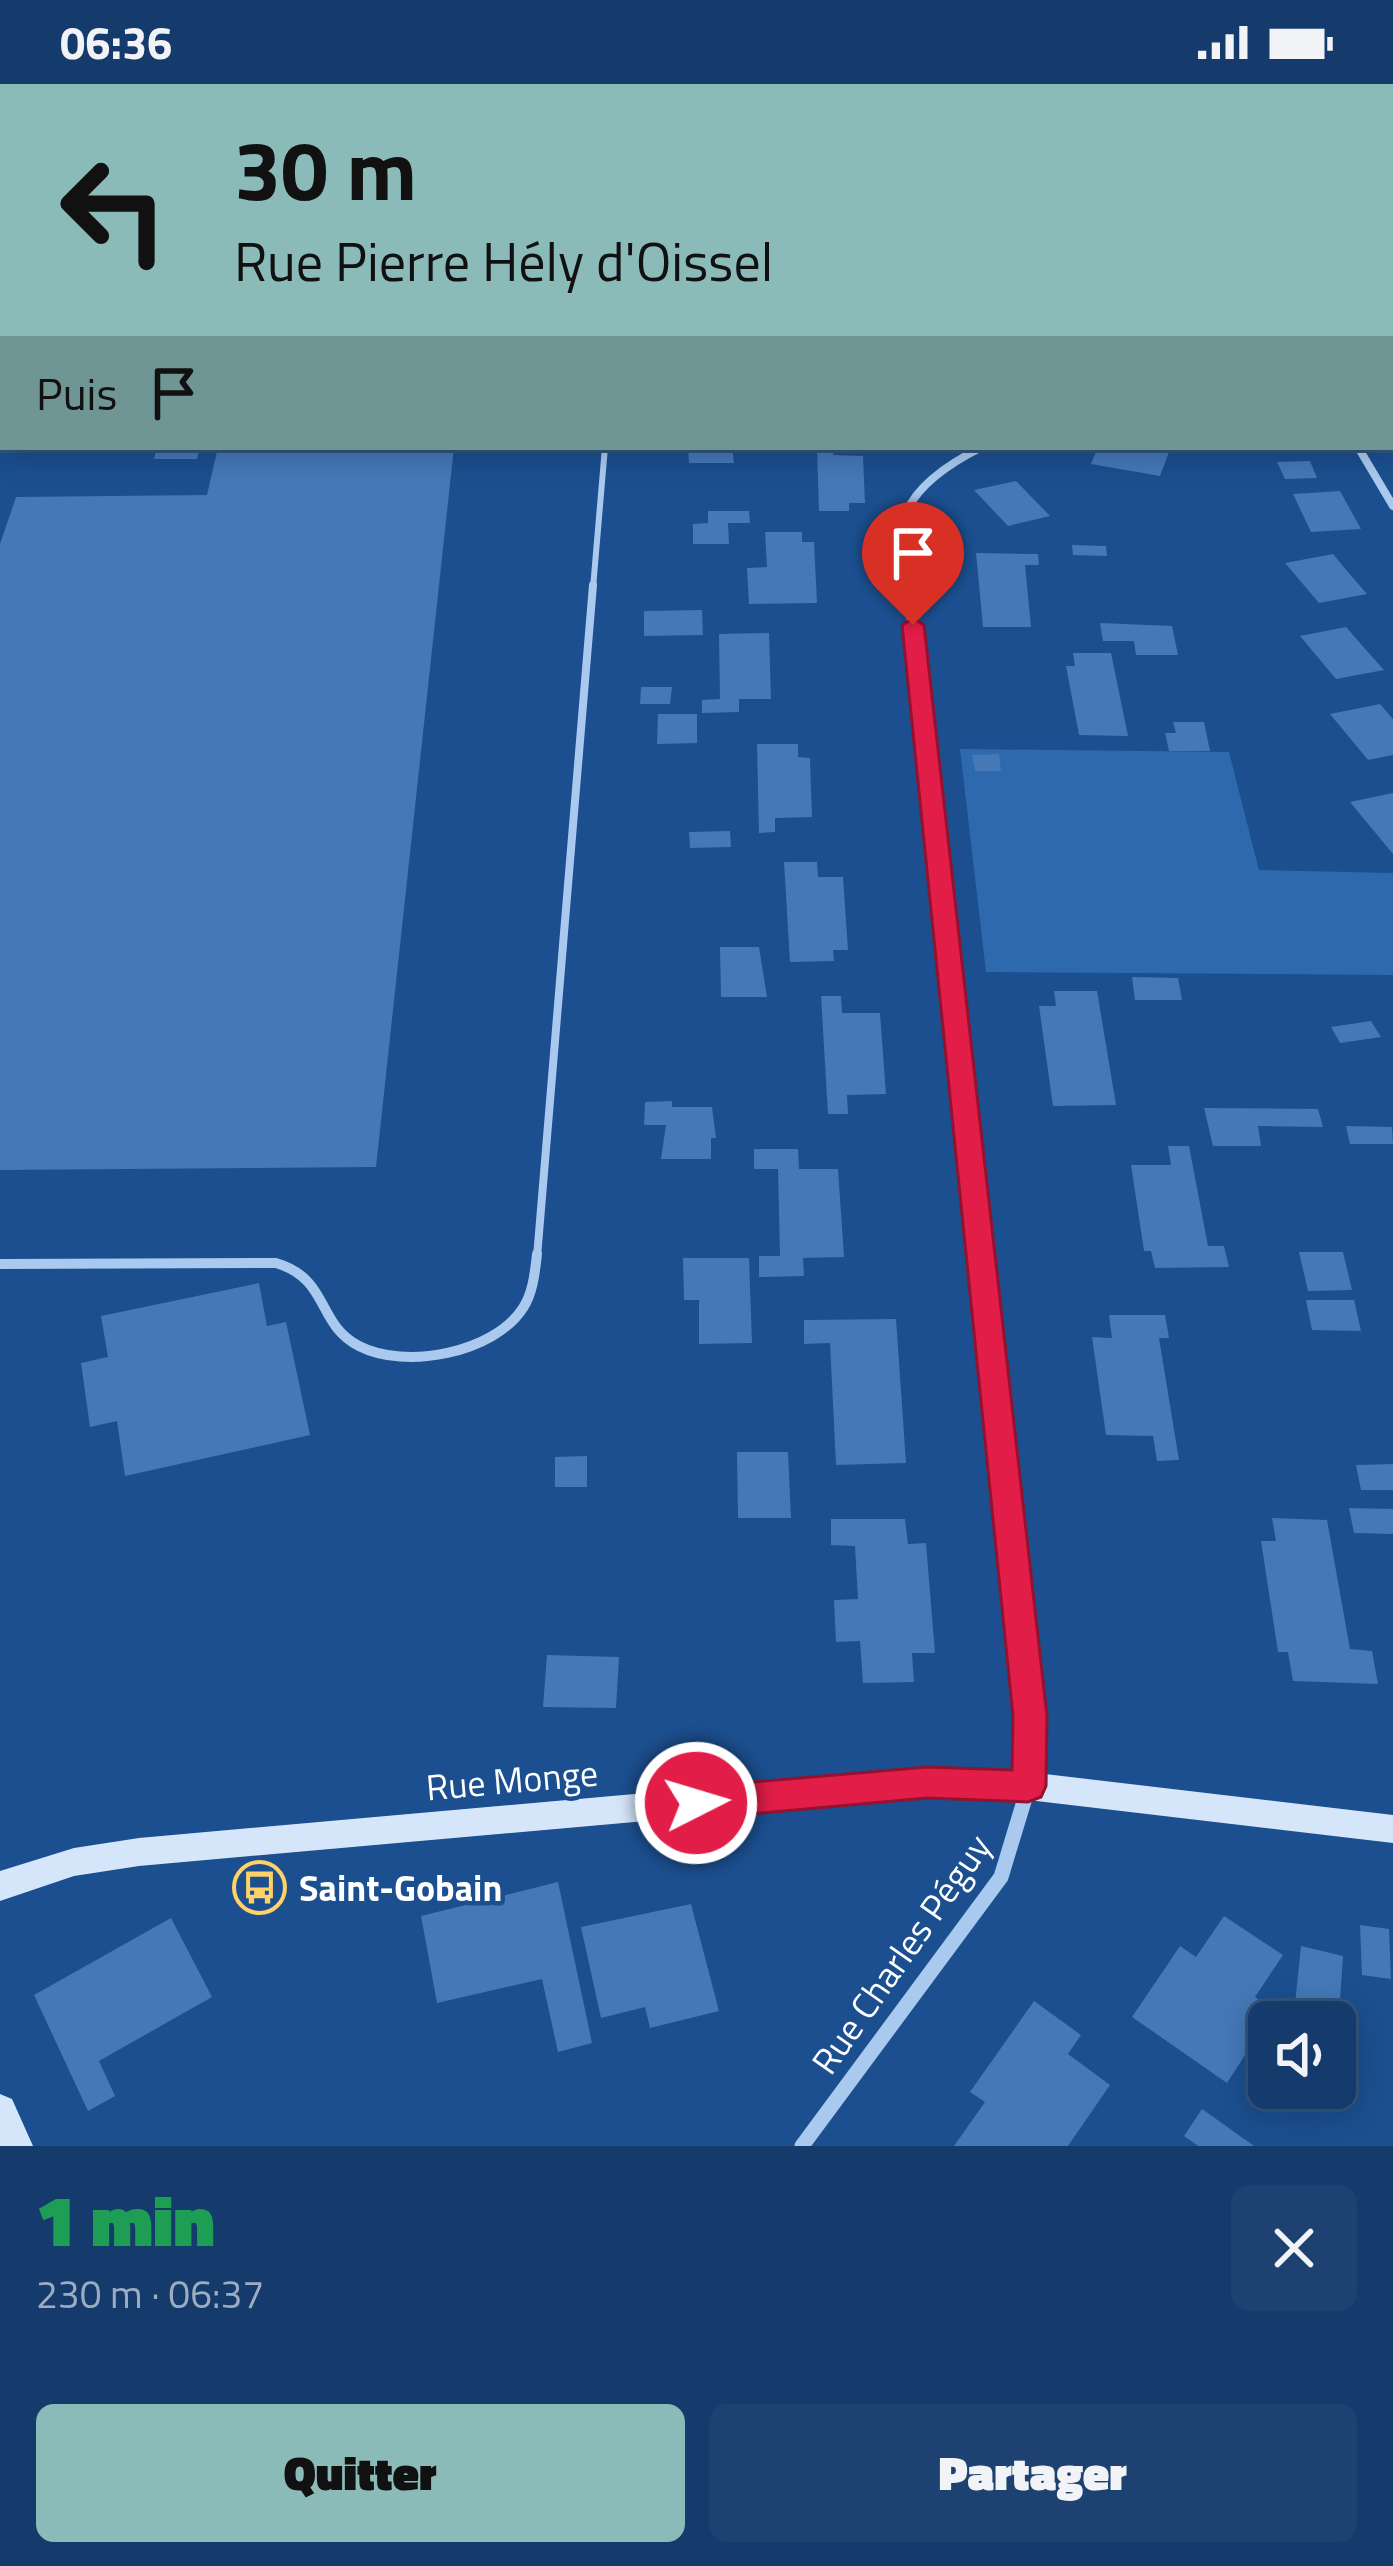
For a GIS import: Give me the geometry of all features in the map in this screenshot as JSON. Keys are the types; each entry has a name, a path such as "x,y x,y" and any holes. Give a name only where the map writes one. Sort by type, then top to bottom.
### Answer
{"street":[{"path":"1360,450 1393,506"},
{"name":"Rue Charles Péguy","path":"802,2146 1001,1877 1022,1829 1028,1786 1030,1716 902,530 906,509 960,451"},
{"name":"Rue Monge","path":"0,1886 74,1862 139,1852 927,1782 1028,1786 1393,1828"},
{"path":"0,2111 16,2146"}],"lane":[{"path":"0,1264 276,1263 302,1268 317,1285 340,1333 366,1351 410,1357 460,1349 501,1329 523,1310 535,1275 605,450"}],"shaded area":[{"path":"960,749 1229,752 1259,870 1393,873 1393,975 986,972"}],"building":[{"path":"156,450 199,450 197,459 154,459"},
{"path":"217,450 454,450 376,1167 0,1170 0,544 16,497 207,495"},
{"path":"688,450 732,450 734,463 689,463"},
{"path":"817,450 863,456 865,503 849,503 849,511 819,511"},
{"path":"1097,450 1169,452 1160,476 1091,464"},
{"path":"1310,461 1317,478 1285,479 1277,462"},
{"path":"1016,481 1050,516 1008,526 974,490"},
{"path":"1340,491 1361,529 1311,532 1293,494"},
{"path":"708,511 749,511 750,523 728,523 729,544 693,544 693,524 708,523"},
{"path":"765,532 802,532 802,542 814,542 817,603 749,604 747,568 767,567"},
{"path":"1072,545 1106,546 1107,556 1073,555"},
{"path":"976,553 1038,554 1039,565 1025,565 1031,627 983,627"},
{"path":"1333,554 1367,594 1319,603 1285,563"},
{"path":"702,610 703,635 644,636 644,611"},
{"path":"1100,623 1172,626 1178,655 1136,655 1134,641 1103,641"},
{"path":"1346,627 1384,670 1336,679 1300,636"},
{"path":"769,633 771,699 739,699 739,712 702,713 702,700 720,699 719,634"},
{"path":"1073,653 1111,653 1128,736 1079,735 1066,666 1075,666"},
{"path":"641,687 672,687 670,704 640,704"},
{"path":"1380,704 1393,719 1393,755 1368,760 1330,714"},
{"path":"658,714 697,714 697,743 657,744"},
{"path":"1173,722 1204,722 1210,751 1169,751 1165,733 1176,733"},
{"path":"757,744 798,744 798,757 810,758 812,817 775,818 775,832 759,833"},
{"path":"999,754 1001,771 975,771 972,755"},
{"path":"1393,793 1393,854 1350,802"},
{"path":"730,831 731,847 690,848 689,832"},
{"path":"784,862 817,862 818,877 843,877 848,950 833,950 834,961 790,962"},
{"path":"720,947 759,947 767,997 721,997"},
{"path":"1132,977 1178,978 1182,1000 1135,1000"},
{"path":"1054,991 1097,991 1116,1105 1053,1106 1039,1006 1056,1006"},
{"path":"821,996 841,996 842,1013 880,1013 886,1094 847,1095 848,1114 828,1114"},
{"path":"1371,1021 1381,1037 1340,1043 1331,1027"},
{"path":"672,1101 672,1107 712,1107 716,1138 711,1138 711,1159 661,1159 666,1125 644,1125 645,1102"},
{"path":"1204,1108 1318,1109 1323,1127 1258,1126 1261,1146 1213,1146"},
{"path":"1346,1126 1392,1127 1393,1144 1350,1144"},
{"path":"1168,1146 1189,1146 1208,1246 1224,1246 1229,1267 1155,1268 1151,1251 1144,1251 1131,1165 1171,1165"},
{"path":"754,1149 798,1149 799,1169 838,1169 844,1257 803,1258 804,1276 759,1277 759,1256 780,1256 778,1169 754,1169"},
{"path":"1299,1252 1343,1252 1352,1290 1308,1291"},
{"path":"683,1258 749,1258 752,1343 699,1344 699,1300 684,1300"},
{"path":"259,1283 267,1326 286,1322 310,1435 125,1476 117,1421 90,1427 81,1363 108,1357 101,1316"},
{"path":"1306,1300 1354,1300 1361,1331 1312,1330"},
{"path":"1109,1315 1165,1315 1169,1338 1159,1338 1179,1460 1157,1461 1153,1436 1106,1435 1092,1337 1112,1338"},
{"path":"896,1319 906,1463 836,1465 830,1343 804,1344 804,1320"},
{"path":"737,1452 788,1452 791,1518 738,1518"},
{"path":"587,1456 587,1487 555,1487 555,1457"},
{"path":"1393,1464 1393,1490 1361,1490 1356,1465"},
{"path":"1349,1508 1393,1509 1393,1534 1354,1533"},
{"path":"1272,1518 1327,1520 1350,1649 1372,1651 1378,1684 1293,1681 1288,1652 1278,1652 1261,1541 1276,1541"},
{"path":"831,1519 905,1519 908,1544 926,1543 935,1653 912,1653 914,1682 863,1683 860,1641 836,1642 834,1600 858,1599 855,1546 831,1545"},
{"path":"547,1655 619,1657 616,1708 543,1707"},
{"path":"558,1882 592,2043 558,2052 542,1979 437,2003 421,1916"},
{"path":"691,1904 719,2011 650,2028 645,2007 601,2018 581,1927"},
{"path":"1224,1916 1283,1955 1255,1997 1261,2001 1248,2001 1248,2050 1227,2083 1132,2017 1180,1946 1196,1957"},
{"path":"171,1918 212,1997 99,2061 115,2096 88,2111 34,1995"},
{"path":"1360,1925 1389,1929 1391,1979 1362,1975"},
{"path":"1301,1946 1343,1956 1340,2001 1295,2001"},
{"path":"1034,2001 1081,2035 1068,2054 1110,2085 1068,2146 954,2146 985,2102 970,2092"},
{"path":"1202,2109 1254,2146 1198,2146 1184,2136"}],"place":[{"name":"Saint-Gobain","path":"260,1888"}],"route":[{"path":"696,1803 927,1782 1028,1786 1030,1716 913,625"}]}
